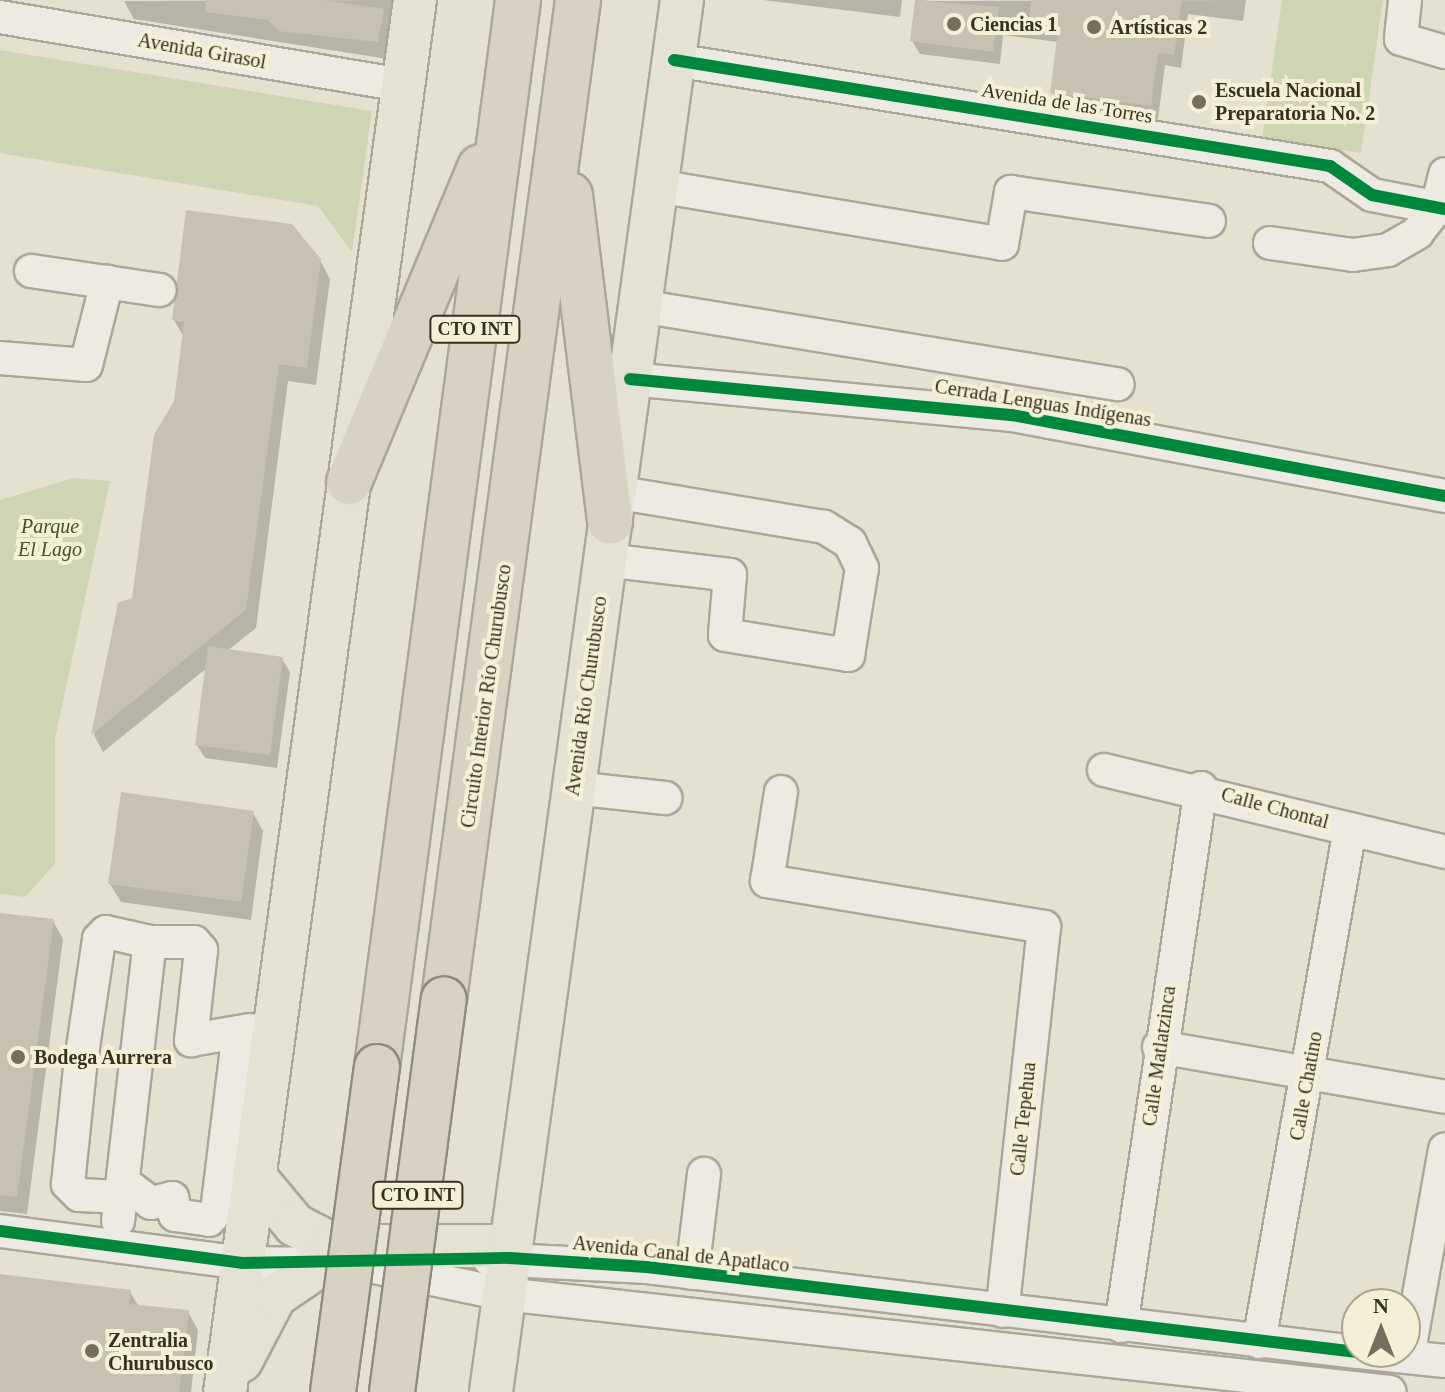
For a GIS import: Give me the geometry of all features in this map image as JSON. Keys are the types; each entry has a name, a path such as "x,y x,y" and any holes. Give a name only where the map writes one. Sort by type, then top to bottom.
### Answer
{"highway":[{"name":"CTO INT","path":"333,1392 518,0"},
{"name":"Circuito Interior Río Churubusco","path":"392,1392 578,0"},
{"path":"349,482 502,113"},
{"path":"564,117 610,525"}],"main road":[{"path":"226,1392 415,0"},
{"name":"Avenida Río Churubusco","path":"491,1392 682,0"},
{"path":"254,1176 295,1225 335,1246 508,1266"},
{"path":"226,1392 275,1296 322,1264"}],"street":[{"path":"1402,14 1409,45 1445,52"},
{"name":"Avenida Girasol","path":"0,17 404,85"},
{"name":"Avenida de las Torres","path":"674,60 1330,166 1372,195 1441,208"},
{"path":"1270,243 1353,255 1388,250 1417,233 1441,208 1445,174"},
{"path":"657,186 1002,244 1011,192 1209,221"},
{"path":"31,271 160,290"},
{"path":"0,358 86,365 107,282"},
{"path":"640,306 1118,384"},
{"name":"Cerrada Lenguas Indígenas","path":"630,379 1012,415 1445,496"},
{"path":"610,525 824,527 850,543 862,568 848,655 725,635 730,575 610,525"},
{"name":"Calle Chontal","path":"1104,770 1201,788 1445,852"},
{"path":"573,788 665,798"},
{"name":"Calle Matlatzinca","path":"1121,1326 1159,1047 1201,788"},
{"name":"Calle Tepehua","path":"781,792 767,881 1044,927 1002,1311"},
{"name":"Calle Chatino","path":"1259,1342 1350,829"},
{"path":"106,932 150,942 194,942 201,950 191,1040 245,1031 217,1211 209,1220 175,1215 172,1198 151,1203 79,1195 66,1199 99,939 106,932"},
{"path":"120,1200 150,942"},
{"path":"1159,1047 1445,1097"},
{"path":"1420,1288 1445,1149"},
{"path":"692,1273 704,1174"},
{"name":"Avenida Canal de Apatlaco","path":"0,1231 242,1263 508,1266 692,1273 1341,1350"},
{"name":"Avenida Canal de Apatlaco","path":"508,1266 1390,1392"},
{"name":"Avenida Canal de Apatlaco","path":"1421,1358 1445,1361"}],"green space":[{"path":"1282,0 1383,0 1361,153 1262,139"},
{"path":"0,50 372,111 352,252 318,206 0,153"},
{"name":"Parque El Lago","path":"74,478 110,481 55,739 55,864 25,897 0,894 0,500"}],"building":[{"path":"206,0 321,0 384,9 378,42 278,31 268,20 205,12"},
{"name":"Ciencias 1","path":"915,0 999,7 993,52 910,41"},
{"path":"1031,0 1182,0 1174,55 1158,53 1151,106 1050,93 1058,30 1028,26"},
{"path":"186,210 292,224 321,259 307,368 279,364 246,610 91,735 118,603 132,598 154,435 174,401 184,322 172,320"},
{"path":"208,646 283,657 270,755 195,745"},
{"path":"121,792 254,811 241,902 108,884"},
{"name":"Bodega Aurrera","path":"0,913 54,919 17,1197 0,1195"},
{"name":"Zentralia Churubusco","path":"0,1274 131,1290 129,1304 189,1310 179,1392 0,1392"}],"cycle path":[{"path":"674,60 1330,166 1372,195 1445,209"},
{"path":"630,379 1012,415 1445,496"},
{"path":"0,1231 242,1263 509,1258 647,1267 1341,1350"}],"place":[{"name":"Ciencias 1","path":"954,24"},
{"name":"Artísticas 2","path":"1094,27"},
{"name":"Escuela Nacional Preparatoria No. 2","path":"1199,102"},
{"name":"Bodega Aurrera","path":"18,1057"},
{"name":"Zentralia Churubusco","path":"92,1351"}]}
